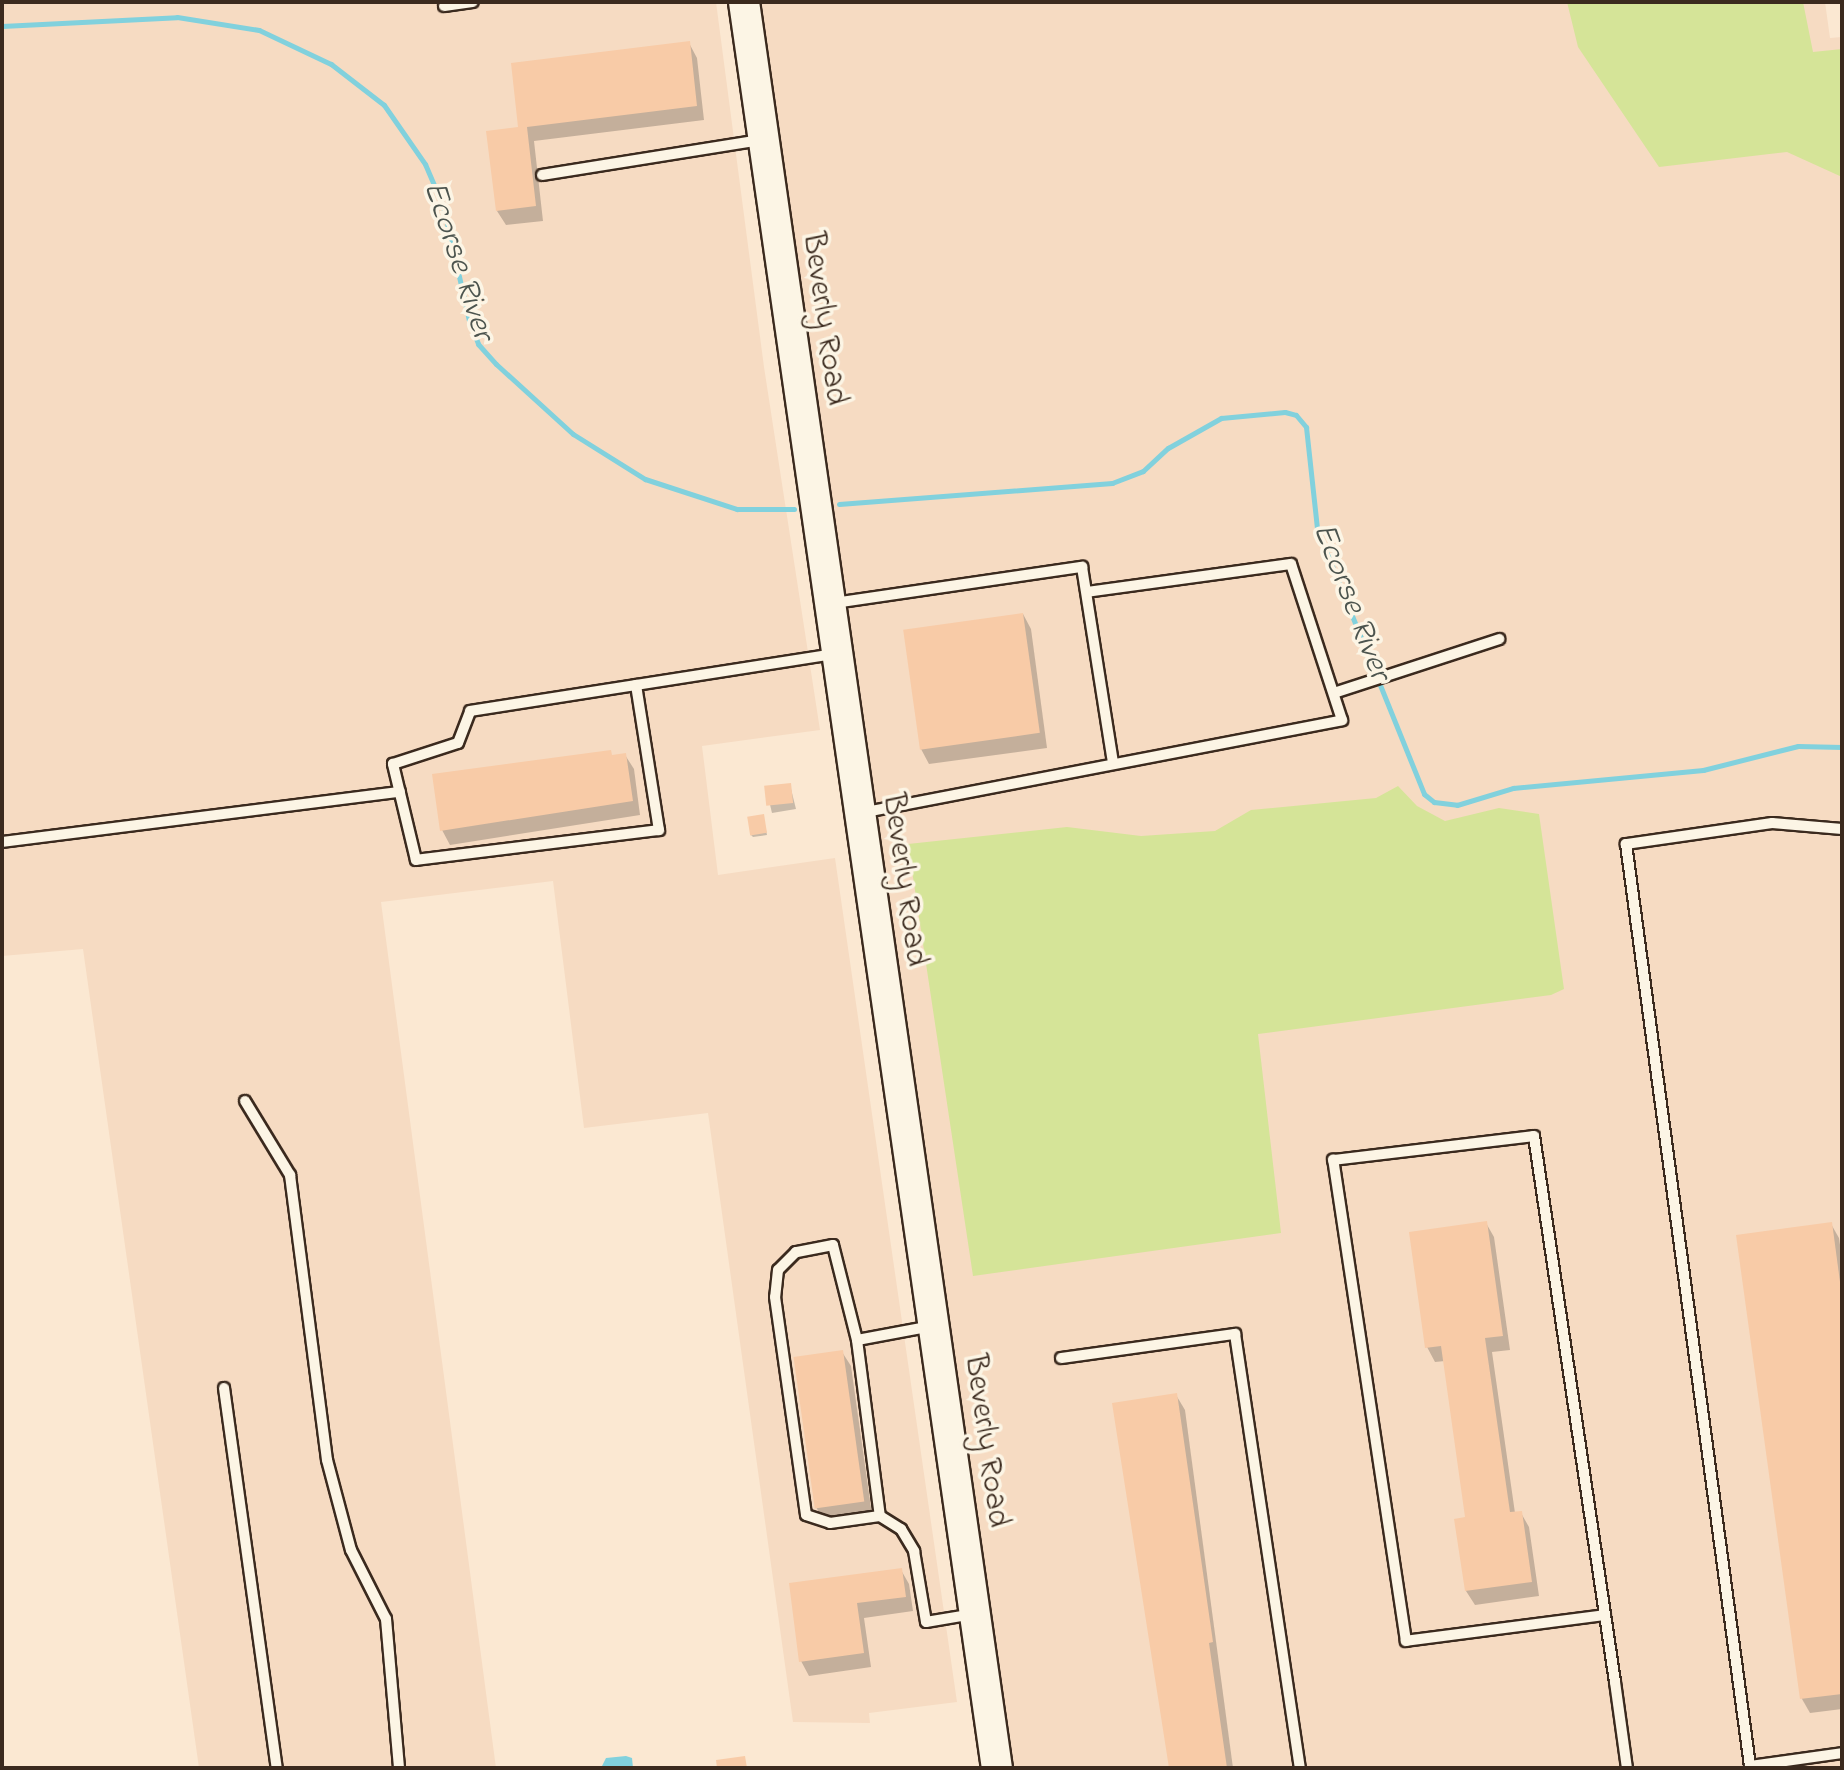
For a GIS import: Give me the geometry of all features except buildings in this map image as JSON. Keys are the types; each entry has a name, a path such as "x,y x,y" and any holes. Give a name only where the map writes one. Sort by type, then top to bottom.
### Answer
{"street":[{"name":"Beverly Road","path":"744,2 827,604 997,1768"}],"lane":[{"path":"444,6 473,2"},
{"path":"542,175 763,140"},
{"path":"858,814 1342,719 1291,564 1087,592"},
{"path":"827,604 1082,567 1113,762"},
{"path":"1334,693 1390,672 1499,639"},
{"path":"636,685 659,830 416,860 393,764 458,743 470,711 636,685 835,654"},
{"path":"2,842 400,792"},
{"path":"1842,830 1772,823 1626,844 1750,1766 1842,1753"},
{"path":"245,1101 290,1175 327,1460 351,1550 386,1619 399,1768"},
{"path":"1605,1615 1406,1642 1334,1160 1534,1136 1605,1615 1627,1768"},
{"path":"880,1516 857,1340 833,1245 796,1252 778,1270 775,1297 806,1515 830,1523 880,1516 901,1529 914,1551 926,1622 974,1614"},
{"path":"857,1340 932,1326"},
{"path":"1061,1358 1235,1334 1300,1768"},
{"path":"224,1388 277,1768"}],"shaded area":[{"path":"2,2 716,2 764,367 820,730 702,746 718,875 835,858 957,1702 869,1713 870,1723 793,1722 708,1113 584,1128 553,881 381,902 496,1768 199,1768 83,949 2,956"},
{"path":"758,2 1825,2 1830,38 1842,37 1842,1768 1009,1768"}],"green space":[{"path":"1567,2 1803,2 1813,52 1842,49 1842,177 1787,152 1659,167 1578,47"},
{"path":"1398,786 1417,806 1445,821 1499,808 1539,814 1564,989 1551,995 1258,1034 1281,1233 973,1276 908,844 1067,827 1141,836 1215,831 1251,810 1376,798"}],"water":[{"path":"606,1758 632,1758 633,1768 601,1768"}],"waterway":[{"name":"Ecorse River","path":"2,26 177,17 259,30 331,64 384,105 425,164 443,206 469,320 478,344 496,364 573,434 645,479 737,509 794,509"},
{"name":"Ecorse River","path":"839,504 1112,483 1143,471 1168,448 1221,418 1285,412 1296,415 1306,427 1317,529 1424,794 1434,802 1457,805 1513,788 1703,770 1798,746 1842,747"}]}
